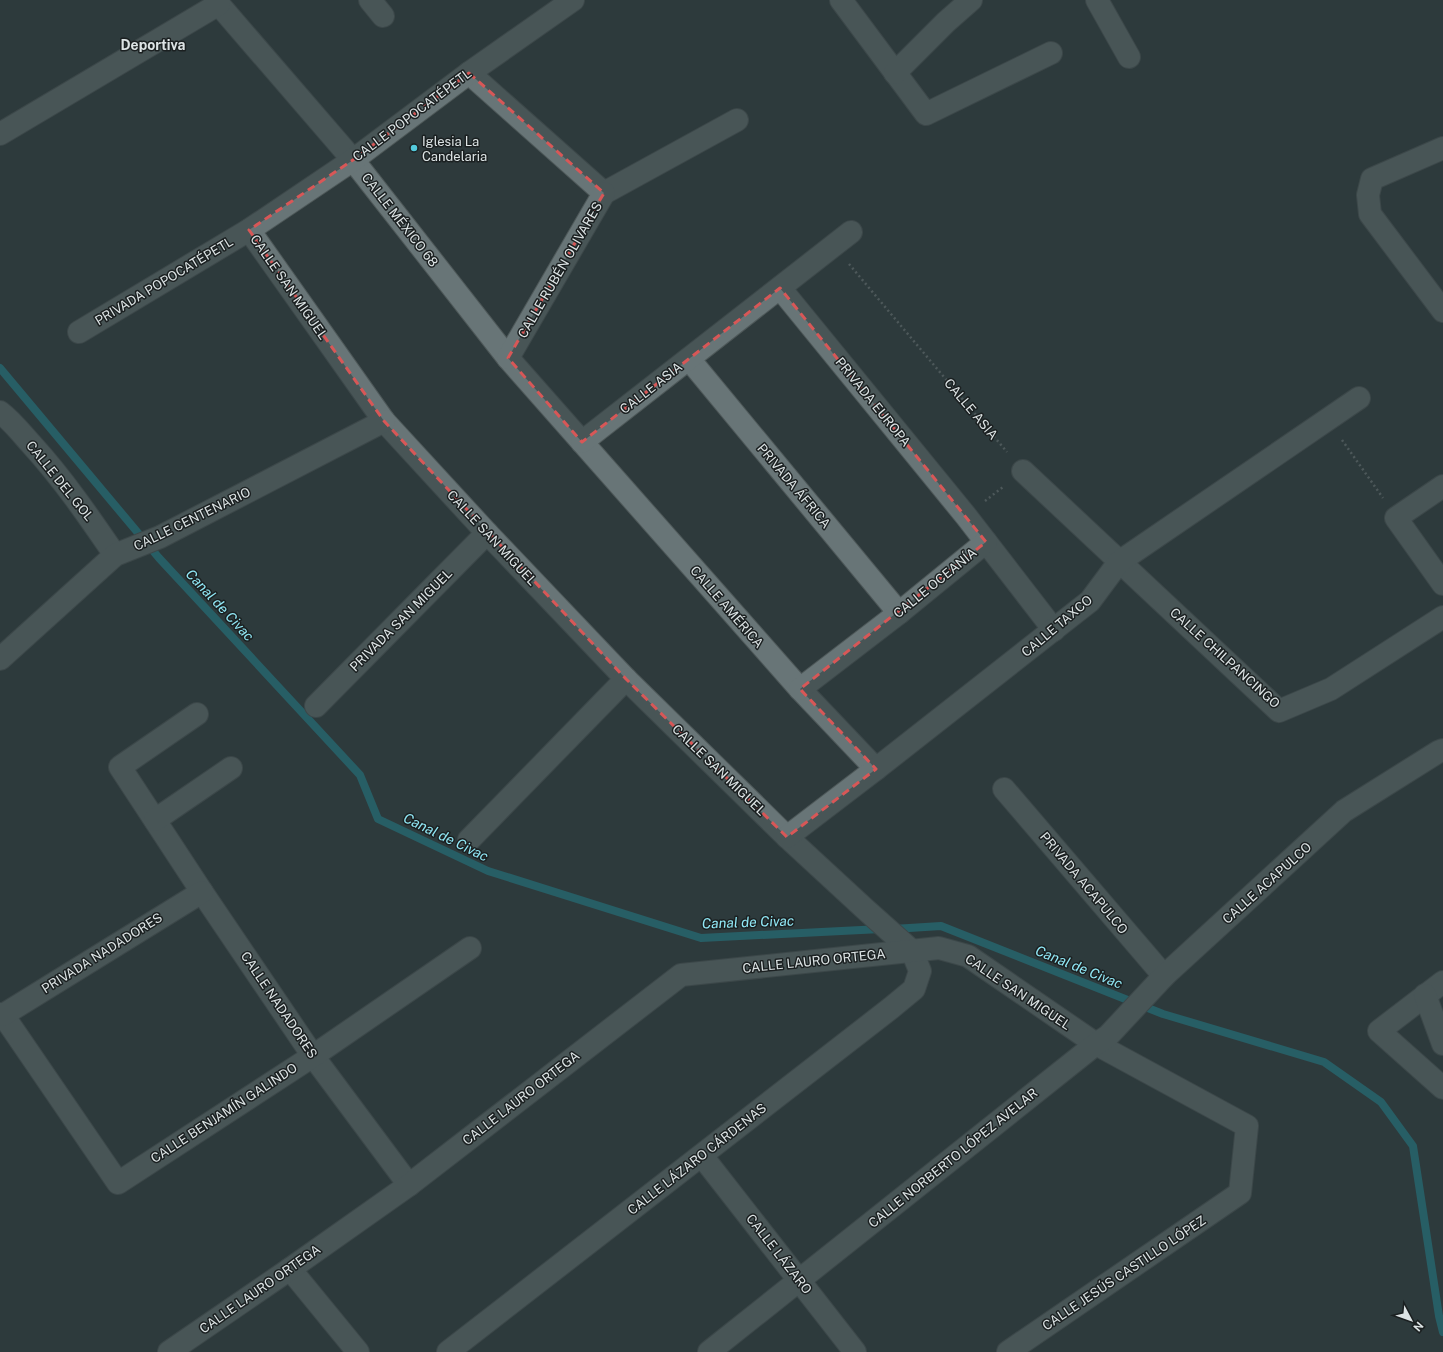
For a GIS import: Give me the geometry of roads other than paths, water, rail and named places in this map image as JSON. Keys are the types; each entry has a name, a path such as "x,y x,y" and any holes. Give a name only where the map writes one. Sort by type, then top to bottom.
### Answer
{"street":[{"name":"CALLE POPOCATÉPETL","path":"250,230 352,160 468,73 573,0"},
{"path":"841,0 926,114 1051,53"},
{"path":"895,73 946,22 971,0"},
{"path":"1097,0 1129,57"},
{"path":"0,134 217,2"},
{"name":"CALLE MÉXICO 68","path":"217,2 352,160 508,358 582,442"},
{"name":"CALLE RUBÉN OLIVARES","path":"468,73 604,193 508,358"},
{"path":"604,193 737,120"},
{"path":"1443,148 1372,179 1368,194 1370,214 1443,311"},
{"name":"PRIVADA POPOCATÉPETL","path":"79,332 250,230"},
{"name":"CALLE SAN MIGUEL","path":"250,230 384,421 487,534 626,679 787,837 905,944 939,948 968,956 1102,1040 1247,1126 1240,1193"},
{"name":"CALLE ASIA","path":"582,442 851,232"},
{"name":"PRIVADA EUROPA","path":"780,288 966,516"},
{"name":"PRIVADA ÁFRICA","path":"689,359 899,613"},
{"name":"CALLE TAXCO","path":"787,837 1090,601 1119,562 1359,398"},
{"name":"CALLE DEL GOL","path":"0,412 8,418 48,463 117,554"},
{"name":"CALLE CENTENARIO","path":"0,659 117,554 157,538 384,421"},
{"name":"CALLE AMÉRICA","path":"582,442 800,689 876,769"},
{"path":"1023,471 1119,562"},
{"path":"1443,486 1396,518 1443,584"},
{"name":"CALLE OCEANÍA","path":"800,689 899,613 986,542 966,516"},
{"name":"PRIVADA SAN MIGUEL","path":"316,706 487,534"},
{"path":"986,542 1054,630"},
{"name":"CALLE CHILPANCINGO","path":"1119,562 1279,711 1331,689 1443,617"},
{"path":"469,840 626,679"},
{"name":"CALLE NADADORES","path":"197,714 120,767 202,892 313,1056 409,1185"},
{"name":"CALLE ACAPULCO","path":"1102,1040 1164,976 1344,812 1443,750"},
{"path":"155,820 231,768"},
{"name":"PRIVADA ACAPULCO","path":"1004,789 1164,976"},
{"name":"PRIVADA NADADORES","path":"1,1014 202,892"},
{"name":"CALLE LÁZARO CÁRDENAS","path":"448,1352 702,1156 914,989 920,971 905,944"},
{"name":"CALLE LAURO ORTEGA","path":"169,1352 409,1185 681,975 905,944"},
{"name":"CALLE BENJAMÍN GALINDO","path":"1,1014 118,1183 313,1056 470,948"},
{"path":"1443,982 1379,1032 1443,1088"},
{"path":"1425,995 1443,1044"},
{"name":"CALLE NORBERTO LÓPEZ AVELAR","path":"709,1352 1102,1040"},
{"name":"CALLE LÁZARO","path":"702,1156 855,1352"},
{"name":"CALLE JESÚS CASTILLO LÓPEZ","path":"1008,1352 1240,1193"},
{"path":"290,1269 358,1352"}],"waterway":[{"name":"Canal de Civac","path":"0,368 159,558 360,775 378,819 488,871 701,938 881,929"},
{"name":"Canal de Civac","path":"893,929 941,926 1163,1014 1324,1062 1381,1102 1413,1146 1439,1316 1443,1332"}],"place":[{"name":"Iglesia La Candelaria","path":"414,148"}],"district":[{"name":"Deportiva","path":"153,45"}]}
